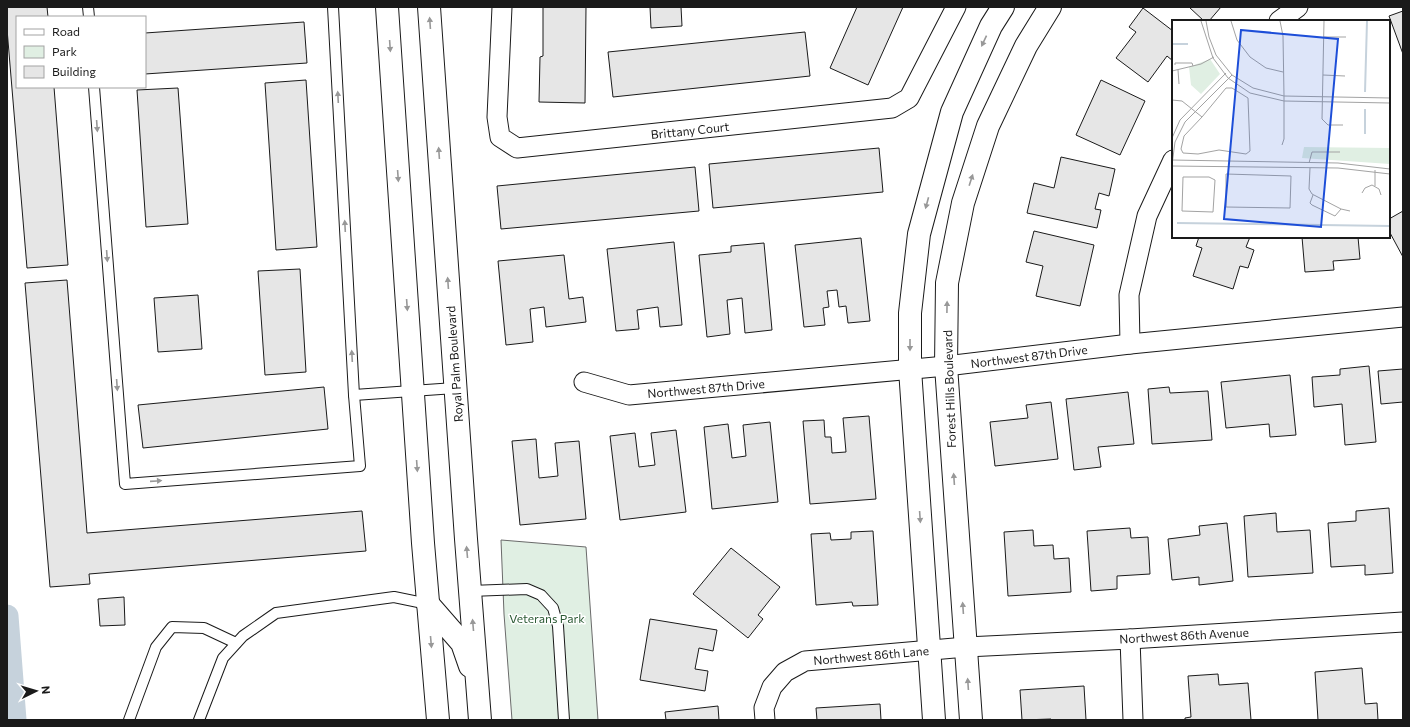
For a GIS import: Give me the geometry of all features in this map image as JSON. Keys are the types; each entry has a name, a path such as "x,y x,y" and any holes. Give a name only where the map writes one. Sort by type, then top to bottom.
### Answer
{"main road":[{"path":"387,7 423,543 438,720"},
{"name":"Royal Palm Boulevard","path":"429,7 455,388 480,720"},
{"path":"934,720 910,369 910,313 919,234 952,112 991,26 1003,7"},
{"name":"Forest Hills Boulevard","path":"971,720 946,366 948,283 963,204 988,126 1026,46 1050,7"},
{"path":"428,604 462,643 478,691"}],"street":[{"name":"Brittany Court","path":"502,7 497,116 500,137 517,148 892,108 909,98 956,7"},
{"path":"1280,20 1298,7"},
{"path":"1130,344 1129,295 1146,216 1172,162"},
{"name":"Northwest 87th Drive","path":"584,382 629,395 946,366 1130,344 1403,317"},
{"name":"Northwest 86th Avenue","path":"966,647 1130,639 1403,622"},
{"path":"1130,639 1133,720"},
{"name":"Northwest 86th Lane","path":"765,720 764,708 772,687 785,672 805,661 966,647"}],"lane":[{"path":"94,88 125,484 360,466 354,395 333,7"},
{"path":"354,395 455,388"},
{"path":"470,591 527,589 541,595 553,608 558,626 564,720"},
{"path":"199,720 223,658 243,636 276,613 394,597 428,604"},
{"path":"129,720 156,647 172,627 204,628 236,643"}],"green space":[{"name":"Veterans Park","path":"501,540 586,547 598,720 512,720 504,614"}],"building":[{"path":"7,7 47,7 48,16 16,16 16,88 54,88 68,265 27,268 7,29"},
{"path":"543,7 586,7 585,103 539,102 540,57 543,56"},
{"path":"650,7 681,7 682,26 651,28"},
{"path":"857,7 903,7 868,85 830,68"},
{"path":"1189,7 1221,7 1210,20 1203,20"},
{"path":"1143,8 1172,30 1172,60 1167,56 1148,82 1116,58 1136,32 1129,27"},
{"path":"1403,11 1403,54 1389,16"},
{"path":"304,22 307,63 146,74 146,33"},
{"path":"805,32 810,76 613,97 608,52"},
{"path":"306,80 317,247 276,250 265,83"},
{"path":"1101,80 1145,101 1120,155 1076,135"},
{"path":"178,88 188,224 146,227 137,90"},
{"path":"879,148 883,192 713,208 709,164"},
{"path":"1061,157 1115,169 1109,196 1099,193 1095,209 1101,210 1097,228 1027,213 1034,183 1054,188"},
{"path":"695,167 699,211 501,229 497,186"},
{"path":"1403,211 1403,257 1390,233 1390,218"},
{"path":"1034,231 1094,245 1080,306 1036,296 1043,266 1026,262"},
{"path":"861,238 870,321 848,323 846,306 839,307 837,290 827,291 829,307 823,308 825,325 804,327 795,245"},
{"path":"1199,238 1250,238 1246,247 1254,250 1248,268 1240,266 1233,289 1193,276 1202,248 1196,246"},
{"path":"1302,238 1358,238 1360,259 1333,261 1334,270 1305,272"},
{"path":"674,242 682,325 660,327 658,307 637,310 639,329 616,331 607,249"},
{"path":"764,243 772,330 745,333 742,298 727,300 730,334 707,337 699,255 731,252 731,246"},
{"path":"564,255 569,299 583,297 586,322 546,327 544,307 530,309 533,342 506,345 498,261"},
{"path":"300,269 306,372 265,375 258,271"},
{"path":"67,280 87,533 362,511 366,551 89,574 90,584 50,587 25,283"},
{"path":"198,295 202,349 158,352 154,298"},
{"path":"1369,366 1376,442 1345,445 1342,404 1314,407 1312,377 1340,375 1340,369"},
{"path":"1403,369 1403,402 1381,404 1378,371"},
{"path":"1290,375 1296,435 1270,437 1269,424 1226,428 1221,382"},
{"path":"324,387 328,429 143,448 138,405"},
{"path":"1169,387 1170,393 1208,391 1212,440 1152,444 1148,389"},
{"path":"1128,392 1134,444 1098,447 1101,467 1074,470 1066,399"},
{"path":"1051,402 1058,459 995,466 990,422 1028,418 1026,405"},
{"path":"869,416 876,499 810,504 803,421 824,420 825,437 831,437 832,453 846,452 843,418"},
{"path":"770,422 778,502 712,509 704,427 728,424 732,458 746,456 743,425"},
{"path":"676,430 686,512 620,520 610,436 635,433 639,467 655,465 651,433"},
{"path":"536,439 539,478 558,476 555,443 579,441 586,519 520,525 512,441"},
{"path":"1389,508 1393,573 1365,575 1365,565 1331,567 1328,523 1356,521 1356,511"},
{"path":"1276,513 1277,532 1310,530 1313,573 1248,577 1244,516"},
{"path":"1227,523 1233,581 1199,585 1199,577 1172,580 1168,539 1200,535 1199,526"},
{"path":"1130,528 1131,538 1148,537 1150,574 1117,576 1117,589 1091,591 1087,531"},
{"path":"1033,530 1034,546 1053,545 1054,559 1069,558 1071,592 1008,596 1004,532"},
{"path":"873,531 878,605 853,606 852,602 816,605 811,534 830,533 831,540 851,539 851,532"},
{"path":"731,548 780,587 758,615 763,619 748,638 693,594"},
{"path":"124,597 125,625 100,626 98,599"},
{"path":"650,619 717,630 713,651 699,648 695,669 708,671 705,691 640,680"},
{"path":"1362,668 1365,704 1377,703 1378,720 1318,720 1315,672"},
{"path":"1218,674 1219,685 1248,683 1251,720 1185,720 1185,718 1191,717 1188,676"},
{"path":"1084,686 1086,720 1022,720 1020,690"},
{"path":"880,704 881,720 817,720 816,708"},
{"path":"718,706 719,720 666,720 665,712"}],"waterway":[{"path":"7,616 15,720"}]}
